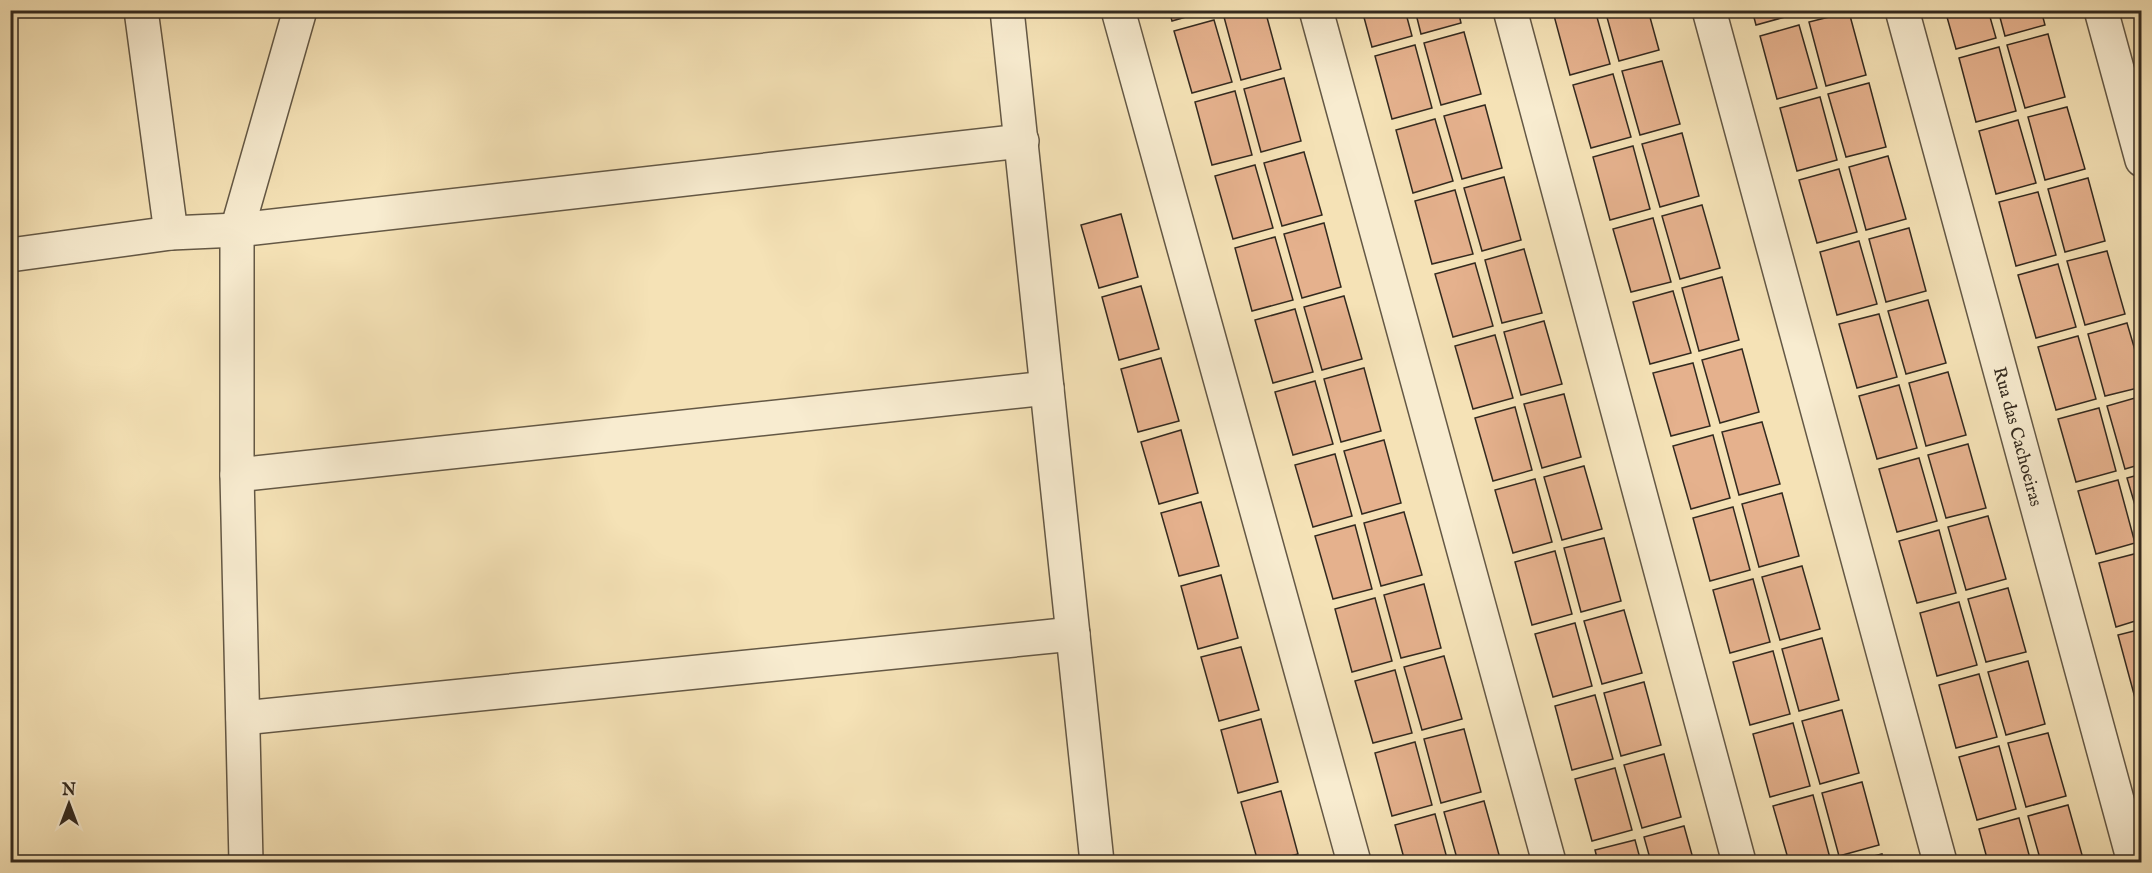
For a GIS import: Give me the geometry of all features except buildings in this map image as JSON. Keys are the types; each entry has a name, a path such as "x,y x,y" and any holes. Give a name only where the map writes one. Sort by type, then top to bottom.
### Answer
{"street":[{"path":"141,10 171,233"},
{"path":"246,862 237,475 237,230 300,10"},
{"path":"1007,10 1097,862"},
{"path":"1118,10 1354,862"},
{"path":"1316,10 1549,862"},
{"path":"1510,10 1739,862"},
{"path":"1709,10 1940,862"},
{"name":"Rua das Cachoeiras","path":"1902,10 2134,862"},
{"path":"2101,10 2142,160"},
{"path":"10,255 171,233 237,230 1022,141"},
{"path":"237,475 1047,388"},
{"path":"243,718 1073,634"}]}
